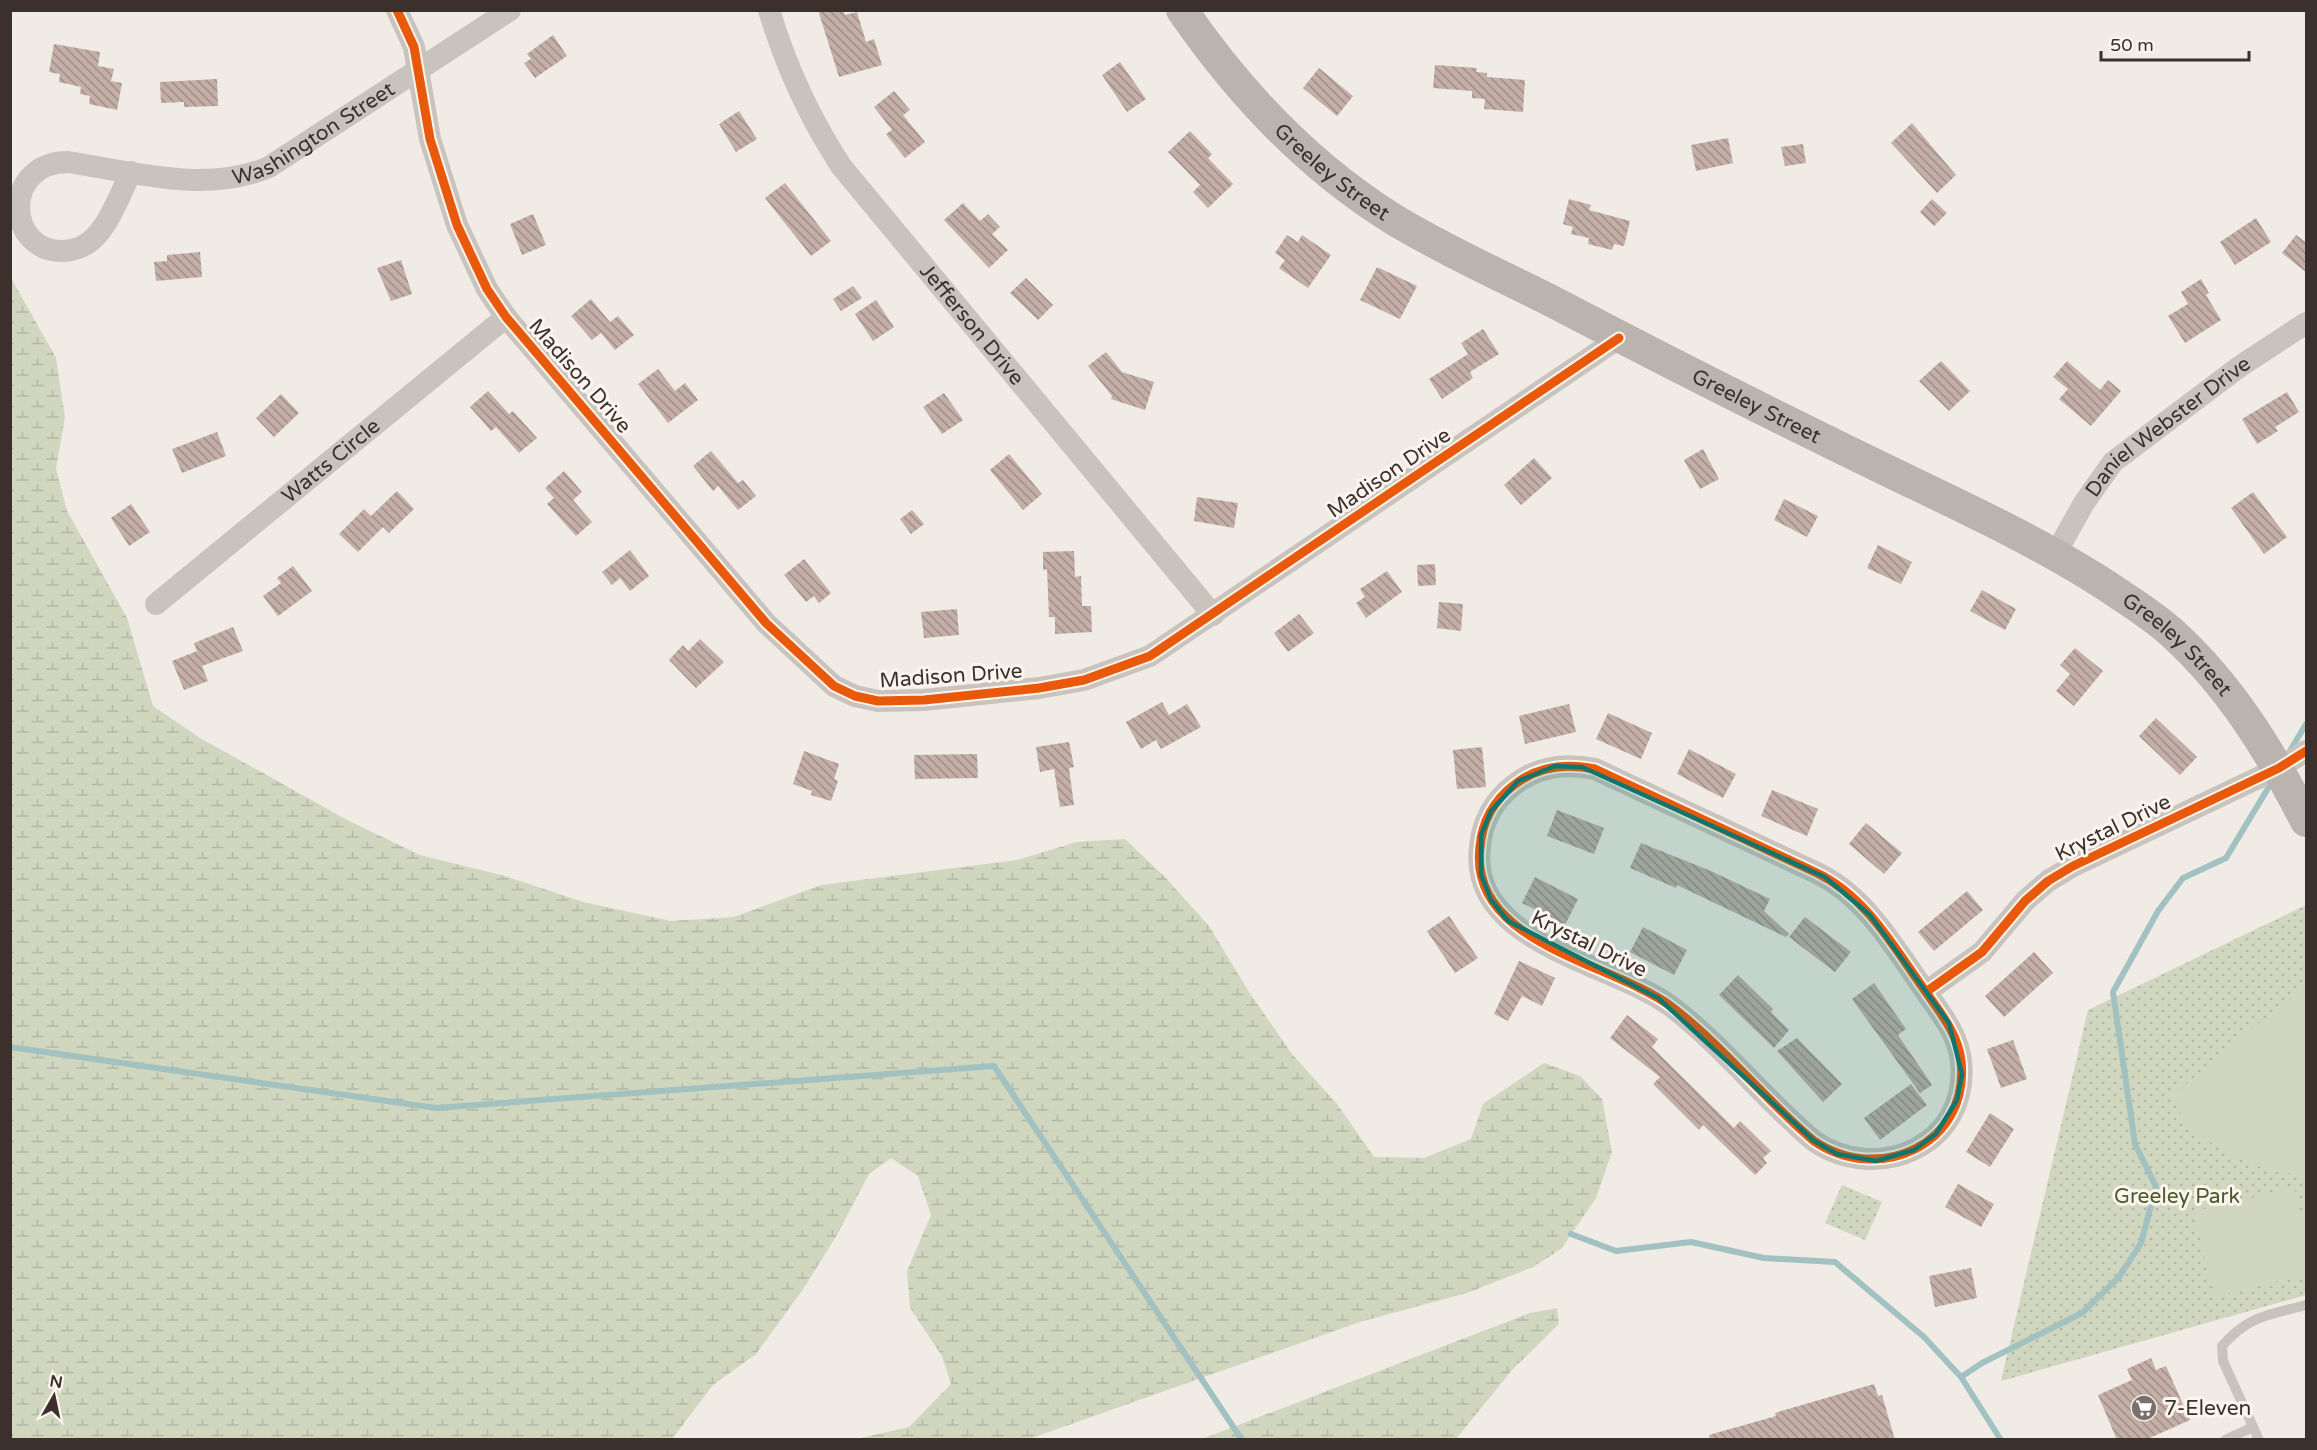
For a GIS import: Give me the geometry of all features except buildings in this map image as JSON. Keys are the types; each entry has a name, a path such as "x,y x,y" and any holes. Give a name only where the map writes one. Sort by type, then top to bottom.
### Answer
{"street":[{"name":"Madison Drive","path":"397,10 414,47 429,139 457,225 487,289 506,317 766,623 815,672 834,686 855,696 878,701 924,700 1039,688 1084,680 1150,656 1619,338"},
{"name":"Washington Street","path":"131,172 98,234 81,247 71,250 49,249 30,237 24,228 20,218 19,196 29,177 47,164 68,162 202,180 249,175 269,167 510,10"},
{"name":"Jefferson Drive","path":"769,10 795,86 816,128 841,166 1213,615"},
{"name":"Greeley Street","path":"1182,10 1251,99 1283,134 1357,195 1396,221 1619,338 2056,553 2149,614 2204,664 2255,730 2279,768 2307,821"},
{"name":"Watts Circle","path":"156,604 506,317"},
{"name":"Daniel Webster Drive","path":"2056,553 2084,503 2113,462 2240,367 2307,323"},
{"name":"Krystal Drive","path":"1926,992 1982,952 2025,901 2048,881 2079,863 2279,768 2307,751"},
{"name":"Krystal Drive","path":"1555,766 1595,769 1817,873 1842,887 1870,915 1926,992 1948,1023 1959,1048 1962,1074 1952,1112 1931,1138 1902,1155 1876,1161 1837,1154 1803,1131 1671,1007 1628,982 1530,936 1508,921 1491,900 1481,875 1479,849 1485,822 1508,789 1530,774 1555,766"}],"lane":[{"path":"2259,1440 2223,1361 2222,1346 2237,1329 2252,1320 2307,1305"},
{"path":"2225,1440 2253,1427"}],"highlighted area":[{"path":"1555,766 1582,767 1825,877 1870,915 1949,1023 1962,1074 1957,1100 1936,1134 1914,1150 1876,1161 1837,1154 1814,1141 1658,998 1508,921 1491,900 1481,875 1481,835 1491,811 1518,781"}],"green space":[{"path":"11,278 56,358 65,418 56,468 67,511 127,618 153,706 200,738 349,821 420,855 505,876 583,902 671,921 734,917 821,885 1017,860 1077,842 1125,839 1166,878 1209,926 1249,992 1292,1054 1337,1104 1374,1157 1424,1158 1471,1139 1483,1104 1544,1063 1580,1076 1602,1099 1612,1152 1596,1198 1561,1249 1533,1267 1467,1293 1360,1322 1029,1439 856,1439 909,1427 951,1384 942,1356 910,1308 907,1271 931,1215 918,1176 891,1158 869,1174 837,1235 804,1288 756,1354 713,1385 672,1439 11,1439"},
{"name":"Greeley Park","path":"2306,905 2306,1295 2001,1381 2088,1010"},
{"path":"2306,984 2306,1175 2265,1168 2228,1153 2195,1129 2170,1097"},
{"path":"1842,1185 1882,1202 1865,1240 1825,1223"},
{"path":"2294,1187 2306,1235 2306,1274 2215,1297 2193,1212"},
{"path":"1557,1308 1559,1324 1512,1370 1456,1439 1202,1439 1530,1313"}],"waterway":[{"path":"2290,751 2306,724"},
{"path":"1961,1377 1982,1363 2082,1313 2119,1277 2141,1243 2156,1187 2135,1144 2113,992 2158,911 2183,878 2226,858 2273,780"},
{"path":"10,1047 436,1108 994,1066 1242,1440"},
{"path":"1571,1234 1616,1251 1691,1242 1764,1258 1835,1262 1924,1337 1961,1377 2001,1440"}],"cycle path":[{"path":"397,10 414,47 430,139 457,225 487,289 506,317 766,623 834,686 855,696 878,701 924,700 1039,688 1084,680 1150,656 1619,338"},
{"path":"1926,992 1879,925 1835,883 1595,769 1563,766 1533,774 1507,791 1486,820 1480,847 1482,880 1496,907 1520,928 1549,946 1646,991 1672,1007 1709,1038 1814,1141 1839,1154 1865,1159 1891,1157 1915,1149 1935,1135 1951,1115 1960,1090 1961,1061 1956,1042 1948,1025 1926,992 1982,952 2025,901 2048,881 2073,866 2279,768 2306,751"}],"place":[{"name":"7-Eleven","path":"2144,1408"}]}
